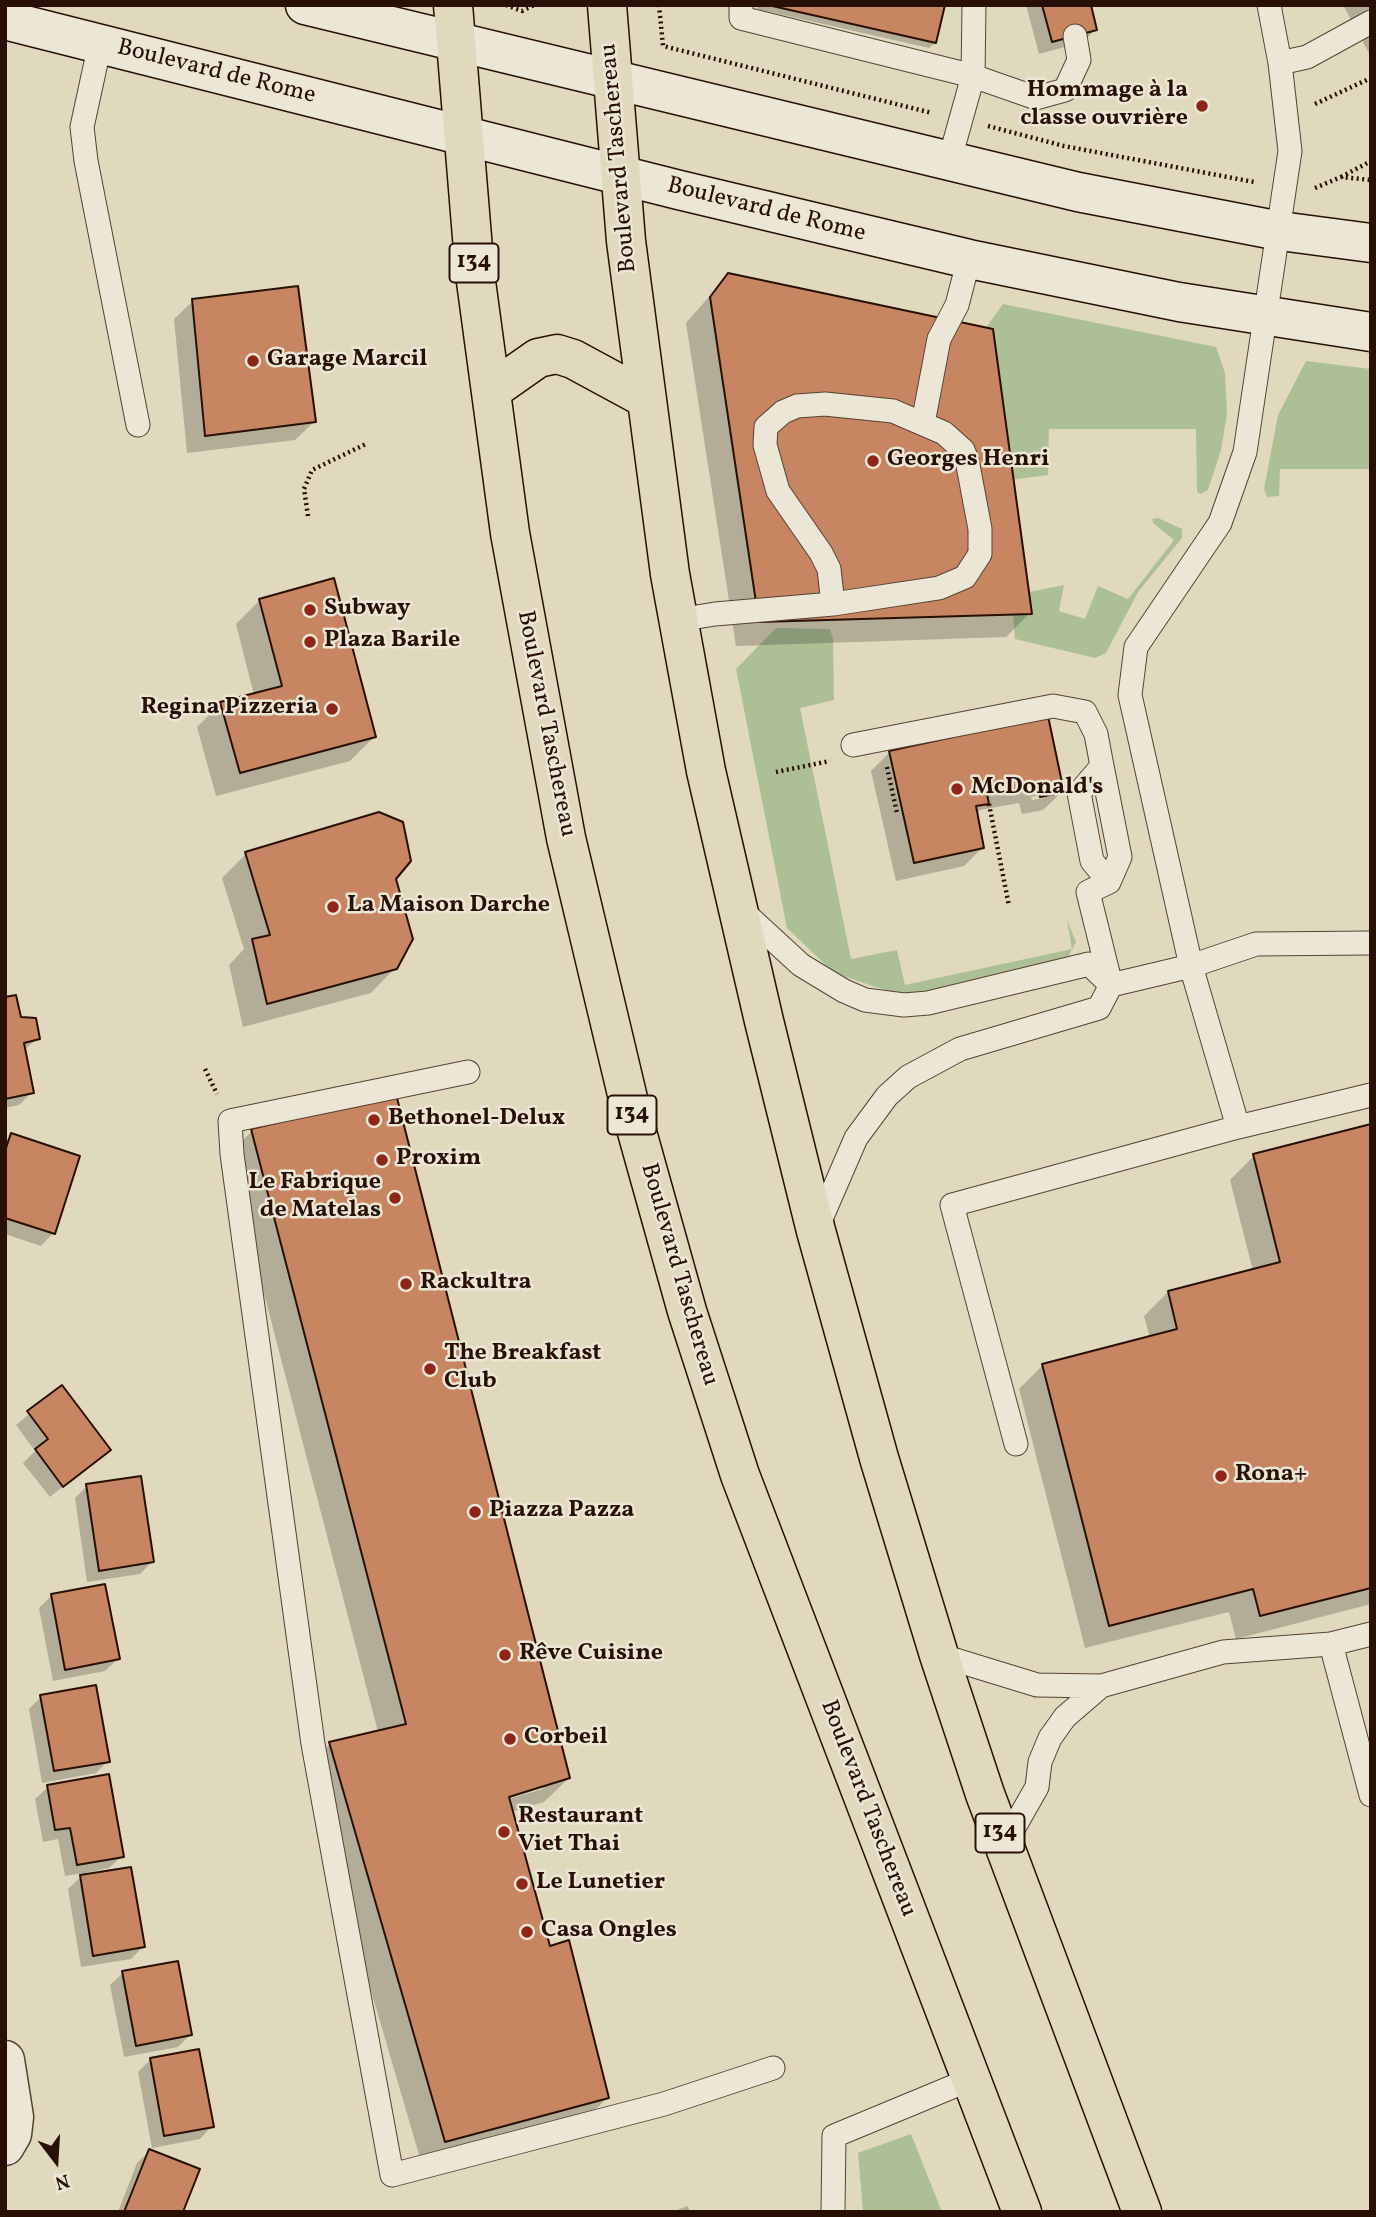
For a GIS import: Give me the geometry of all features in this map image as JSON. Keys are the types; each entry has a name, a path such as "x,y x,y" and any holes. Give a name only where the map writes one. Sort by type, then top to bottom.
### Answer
{"main road":[{"path":"304,5 1077,192 1280,231 1371,243"},
{"name":"Boulevard Taschereau","path":"453,5 474,262 522,602 566,838 589,942 650,1180 710,1388 740,1475 1022,2212"},
{"name":"Boulevard Taschereau","path":"607,5 621,176 645,398 678,620 706,771 737,906 816,1231 879,1458 939,1655 1004,1845 1142,2212"},
{"name":"Boulevard de Rome","path":"5,20 621,176 969,259 1135,294 1371,332"},
{"path":"491,391 538,358 557,354 573,359 645,398"},
{"path":"5,2060 14,2117 12,2134 5,2146"}],"lane":[{"path":"741,5 741,18 973,76 1036,98 1065,90 1079,60 1075,36"},
{"path":"949,162 973,76 974,5"},
{"path":"1238,1126 1191,966 1130,695 1136,647 1220,523 1245,452 1290,151 1280,63 1269,5"},
{"path":"1280,63 1307,57 1371,22"},
{"path":"100,44 82,127 86,161 138,425"},
{"path":"923,423 939,339 957,304 969,259"},
{"path":"678,620 833,604 939,588 964,577 980,554 980,528 967,460 954,440 893,411 825,404 797,406 772,419 766,427 765,445 778,491 829,569 833,604"},
{"path":"816,1231 856,1138 887,1096 908,1077 960,1049 1099,1008 1111,985 1088,891 1109,882 1092,861 1079,793 1102,766 1096,734 1085,712 1053,706 853,745"},
{"path":"737,906 801,965 844,991 865,1000 904,1005 928,1003 1089,964 1111,985"},
{"path":"1111,985 1191,966 1256,944 1371,943"},
{"path":"468,1072 230,1121 233,1167 313,1744 392,2175 664,2104 773,2068"},
{"path":"1016,1444 952,1205 1238,1126 1371,1095"},
{"path":"939,1655 1037,1685 1101,1686 1223,1652 1331,1644 1371,1634"},
{"path":"1331,1644 1371,1795"},
{"path":"1004,1845 1037,1787 1040,1762 1050,1738 1066,1717 1101,1686"},
{"path":"832,2212 834,2136 970,2080"}],"path":[{"path":"506,5 522,11 534,5"},
{"path":"659,5 663,46 913,108"},
{"path":"1320,104 1371,78"},
{"path":"1007,131 1064,146 1251,181"},
{"path":"1318,188 1371,161"},
{"path":"1340,177 1371,180"},
{"path":"309,516 304,489 312,470 368,443"},
{"path":"776,772 809,765"},
{"path":"989,804 1009,906"}],"green space":[{"path":"1003,304 1216,347 1225,373 1227,414 1221,450 1208,490 1201,494 1197,492 1196,429 1049,429 1048,475 1002,481 957,368"},
{"path":"1306,361 1371,369 1371,469 1280,469 1279,496 1267,497 1264,489 1278,415"},
{"path":"1158,518 1182,529 1182,538 1138,592 1106,653 1095,658 1015,639 1013,614 1029,592 1064,585 1059,611 1085,619 1098,586 1128,599 1174,540 1153,523 1152,519"},
{"path":"776,628 830,629 833,639 834,700 800,708 851,959 897,950 905,985 1072,949 1067,920 1076,942 1067,959 921,993 894,993 834,973 787,928 736,669"},
{"path":"911,2134 942,2212 863,2212 858,2153"}],"building":[{"path":"768,5 945,5 936,43"},
{"path":"1042,5 1091,5 1097,30 1052,42"},
{"name":"Georges Henri","path":"728,273 993,329 1032,614 759,622 710,297"},
{"name":"Garage Marcil","path":"298,286 316,422 205,436 192,299"},
{"name":"Plaza Barile","path":"334,578 376,737 240,773 220,702 282,686 259,599"},
{"name":"McDonald's","path":"1048,716 1064,792 1040,797 1038,785 987,794 989,804 976,806 984,848 914,863 889,751"},
{"name":"La Maison Darche","path":"379,812 403,822 411,861 396,879 413,939 397,969 267,1004 252,939 270,935 245,852"},
{"path":"16,995 21,1017 36,1018 40,1039 24,1043 34,1093 5,1099 5,997"},
{"path":"396,1094 570,1778 509,1797 550,1946 569,1940 609,2098 445,2142 329,1742 406,1724 251,1129"},
{"name":"Rona+","path":"1371,1124 1371,1588 1260,1616 1253,1589 1109,1626 1042,1364 1177,1329 1168,1291 1280,1262 1253,1154"},
{"path":"11,1133 80,1156 55,1234 5,1218 5,1151"},
{"path":"62,1385 111,1450 63,1487 35,1449 48,1439 27,1411"},
{"path":"141,1476 154,1562 99,1571 86,1484"},
{"path":"105,1584 120,1659 65,1670 51,1594"},
{"path":"96,1685 110,1762 54,1771 40,1695"},
{"path":"109,1774 124,1857 77,1865 70,1828 55,1830 47,1785"},
{"path":"131,1867 145,1947 93,1956 80,1875"},
{"path":"178,1961 192,2035 136,2046 122,1971"},
{"path":"199,2049 214,2127 164,2136 150,2058"},
{"path":"149,2149 200,2169 183,2212 124,2212"}],"place":[{"name":"Hommage à la classe ouvrière","path":"1202,106"},
{"name":"Garage Marcil","path":"253,361"},
{"name":"Georges Henri","path":"873,461"},
{"name":"Subway","path":"310,610"},
{"name":"Plaza Barile","path":"310,642"},
{"name":"Regina Pizzeria","path":"332,709"},
{"name":"McDonald's","path":"957,789"},
{"name":"La Maison Darche","path":"333,907"},
{"name":"Bethonel-Delux","path":"374,1120"},
{"name":"Proxim","path":"382,1160"},
{"name":"Le Fabrique de Matelas","path":"395,1198"},
{"name":"Rackultra","path":"406,1284"},
{"name":"The Breakfast Club","path":"430,1369"},
{"name":"Rona+","path":"1221,1476"},
{"name":"Piazza Pazza","path":"475,1512"},
{"name":"Rêve Cuisine","path":"505,1655"},
{"name":"Corbeil","path":"510,1739"},
{"name":"Restaurant Viet Thai","path":"504,1832"},
{"name":"Le Lunetier","path":"522,1884"},
{"name":"Casa Ongles","path":"527,1932"}]}
